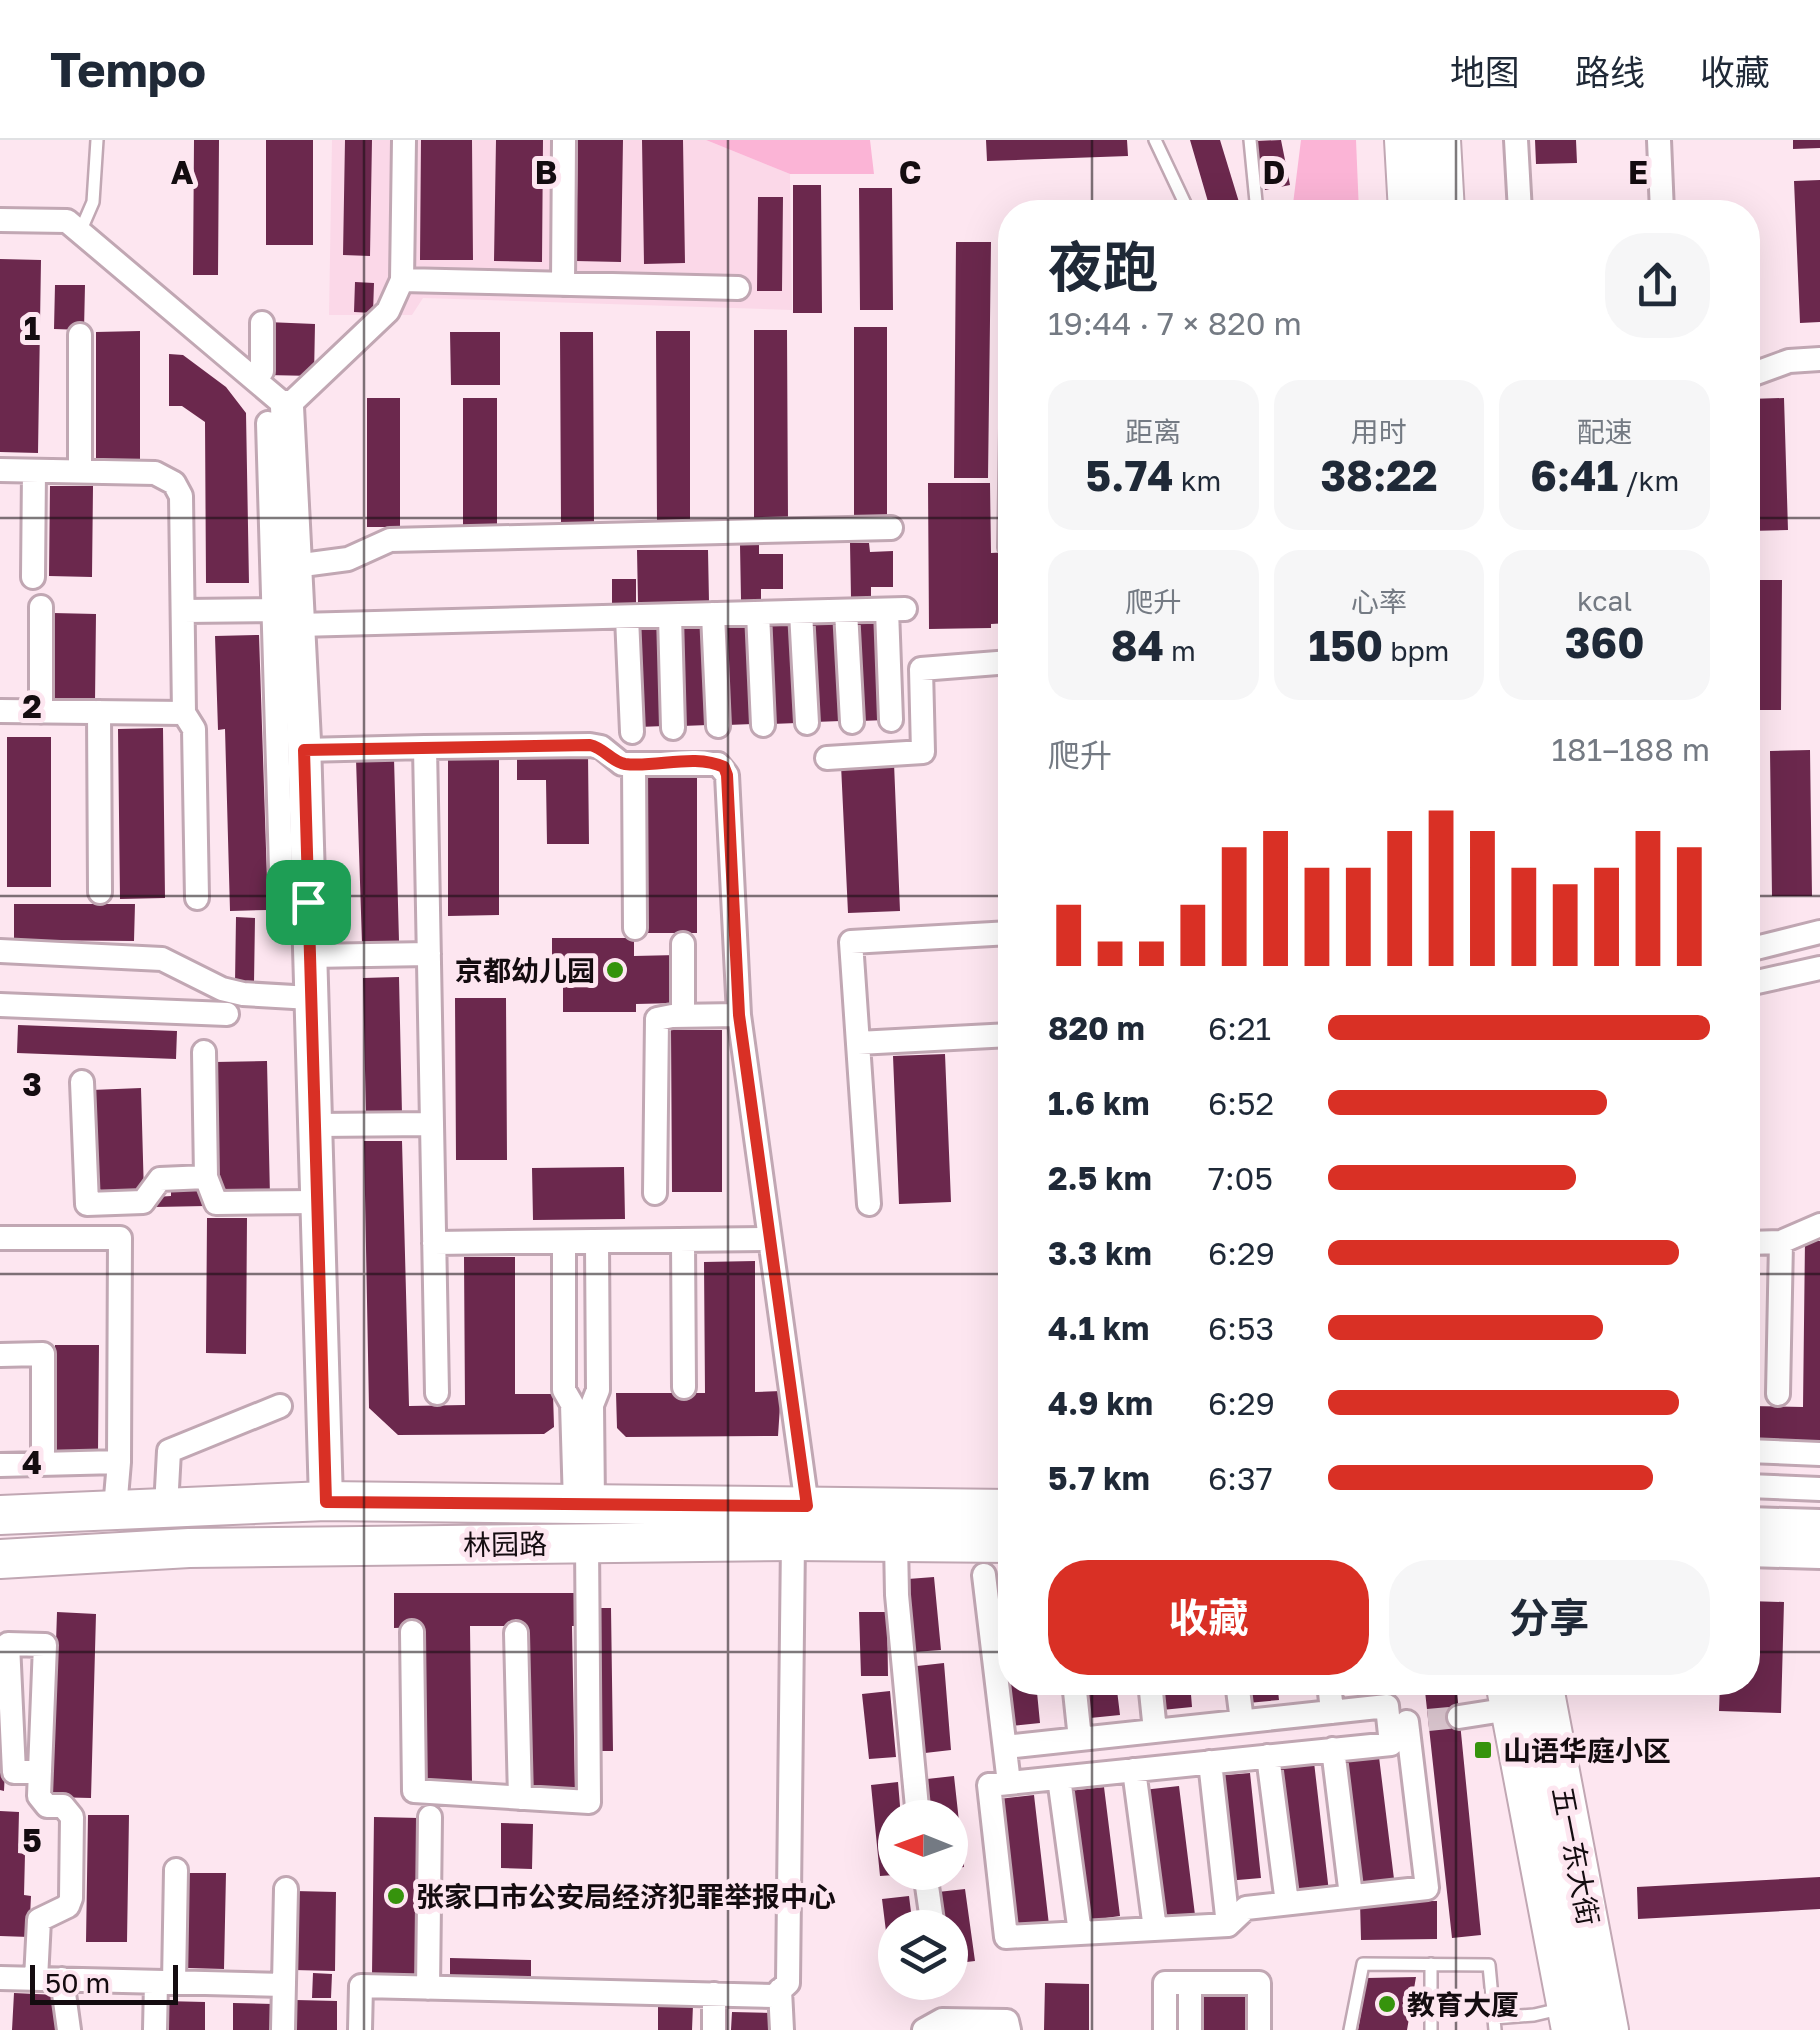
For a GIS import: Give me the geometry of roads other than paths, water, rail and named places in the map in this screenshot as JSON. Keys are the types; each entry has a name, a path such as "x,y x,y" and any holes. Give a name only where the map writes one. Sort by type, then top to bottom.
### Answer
{"main road":[{"path":"1404,140 1407,200"},
{"path":"1442,140 1444,200"},
{"name":"林园路","path":"0,1515 326,1502 584,1504 800,1524 896,1542 998,1542"},
{"name":"林园路","path":"0,1559 189,1548 587,1543 998,1510"},
{"name":"五一东大街","path":"1545,1695 1609,2030"},
{"name":"五一东大街","path":"1508,1696 1568,2018"}],"street":[{"path":"308,902 281,869 286,618 278,415 388,311 402,280 404,140"},
{"path":"563,284 564,140"},
{"path":"1516,140 1519,200"},
{"path":"1658,140 1661,200"},
{"path":"0,220 67,222 232,360 278,415 295,566 286,618 304,750 326,1502"},
{"path":"402,280 738,288"},
{"path":"232,360 262,333 262,370"},
{"path":"80,334 80,471"},
{"path":"1760,371 1789,360 1820,359"},
{"path":"0,470 156,473 174,484 182,496 184,713 194,729 197,898"},
{"path":"34,470 34,577"},
{"path":"295,566 348,560 390,540 891,528"},
{"path":"41,607 41,712"},
{"path":"184,611 286,618 670,616 896,610 891,720"},
{"path":"846,611 852,722"},
{"path":"801,612 806,723"},
{"path":"758,613 762,725"},
{"path":"713,614 718,726"},
{"path":"627,616 632,732"},
{"path":"670,616 673,728"},
{"path":"827,758 923,752 921,669 998,663"},
{"path":"0,711 184,713"},
{"path":"98,712 100,892"},
{"path":"304,750 590,745 622,764 708,762 724,767 739,1015 800,1524 788,1983 774,1996 361,1986 360,2030"},
{"path":"425,747 437,1393"},
{"path":"634,764 635,928"},
{"path":"1760,947 1820,932"},
{"path":"869,1204 851,942 998,934"},
{"path":"683,944 683,1016"},
{"path":"0,951 162,959 222,988 244,994 311,998"},
{"path":"310,956 429,954"},
{"path":"1760,981 1820,968"},
{"path":"0,1005 227,1014"},
{"path":"655,1194 657,1019 739,1015"},
{"path":"858,1042 998,1036"},
{"path":"204,1052 206,1178 216,1203 317,1202"},
{"path":"82,1082 87,1204 143,1202 160,1179 206,1178"},
{"path":"315,1125 432,1124"},
{"path":"1760,1242 1781,1242 1820,1224"},
{"path":"0,1238 120,1238 119,1462 115,1509"},
{"path":"434,1243 768,1239"},
{"path":"684,1242 684,1387"},
{"path":"1778,1394 1781,1242"},
{"path":"564,1243 564,1390 572,1404 584,1504"},
{"path":"584,1504 592,1405 598,1390 597,1243"},
{"path":"0,1355 43,1354 43,1452"},
{"path":"166,1507 169,1451 280,1406"},
{"path":"1760,1452 1820,1454"},
{"path":"0,1465 119,1462"},
{"path":"1760,1486 1820,1489"},
{"path":"1760,1524 1820,1526"},
{"path":"896,1542 896,1595 916,1800"},
{"path":"412,1632 414,1791 589,1802 587,1543"},
{"path":"1760,1550 1820,1552"},
{"path":"984,1575 998,1690"},
{"path":"516,1633 520,1798"},
{"path":"36,1979 39,1920 68,1906 71,1898 72,1817 64,1806 41,1802 45,1644 8,1644 14,1772 40,1772"},
{"path":"999,1695 1009,1783"},
{"path":"1075,1695 1080,1739"},
{"path":"1152,1695 1156,1731"},
{"path":"1239,1695 1242,1722"},
{"path":"1330,1695 1332,1712"},
{"path":"1459,1716 1508,1696"},
{"path":"1005,1747 1387,1706 1408,1722 1427,1888 1246,1908 1228,1925 1006,1937 989,1785 1392,1744 1408,1722"},
{"path":"1333,1750 1351,1896"},
{"path":"1268,1756 1287,1903"},
{"path":"1210,1762 1228,1925"},
{"path":"1134,1770 1155,1929"},
{"path":"1058,1778 1080,1933"},
{"path":"428,1988 430,1816"},
{"path":"155,2030 165,1982 176,1870"},
{"path":"283,2030 286,1889"},
{"path":"0,1978 284,1985"},
{"path":"62,1980 69,2030"},
{"path":"1165,2030 1166,1983 1259,1983 1259,2030"},
{"path":"1190,1983 1190,2030"},
{"path":"780,1990 782,2030"},
{"path":"714,1994 714,2030"},
{"path":"924,2030 942,2020 1007,2022 1009,2030"}],"lane":[{"path":"80,232 93,202 97,140"},
{"path":"1156,140 1184,200"},
{"path":"1250,140 1256,200"},
{"path":"1350,2030 1362,1964 1489,1965 1494,2024 1534,2015 1568,2018"},
{"path":"1431,1964 1431,2030"}],"tunnel":[{"path":"1428,1720 1459,1717"}],"place":[{"name":"京都幼儿园","path":"615,970"},
{"name":"山语华庭小区","path":"1483,1750"},
{"name":"张家口市公安局经济犯罪举报中心","path":"396,1896"},
{"name":"教育大厦","path":"1387,2004"}]}
